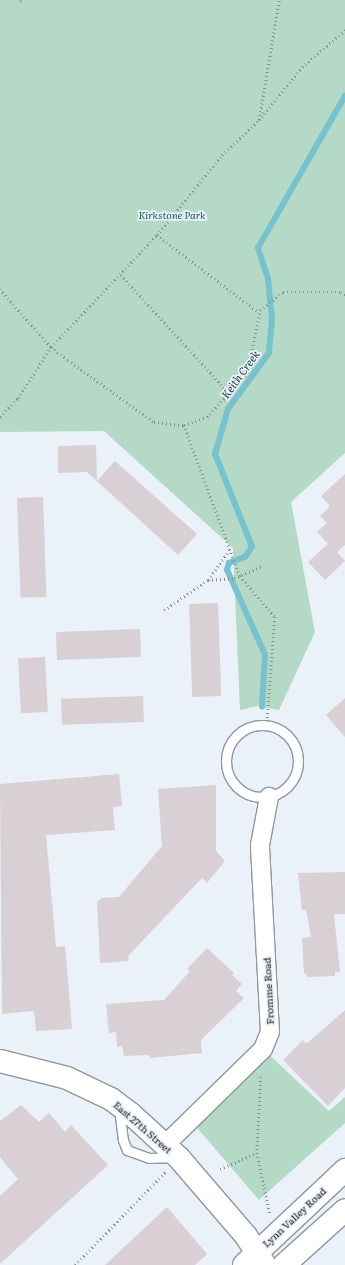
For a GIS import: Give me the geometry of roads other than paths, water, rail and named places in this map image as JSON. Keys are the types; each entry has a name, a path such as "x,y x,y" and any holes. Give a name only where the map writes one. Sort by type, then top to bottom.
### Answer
{"street":[{"name":"Fromme Road","path":"170,1157 263,1049 270,1032 260,845 269,797"},
{"name":"East 27th Street","path":"0,1061 67,1078 91,1088 119,1105 170,1157 255,1261"},
{"name":"Lynn Valley Road","path":"255,1261 345,1170"},
{"path":"284,1265 345,1210"}],"lane":[{"path":"253,724 267,724 290,736 297,747 300,759 298,772 292,783 282,792 269,797 250,796 234,785 226,768 226,754 231,741 241,730 253,724"},
{"path":"119,1105 123,1140 127,1150 149,1158 170,1157"}],"waterway":[{"name":"Keith Creek","path":"262,707 265,655 227,570 229,563 245,557 252,547 215,454 228,409 269,353 272,319 268,279 258,248 345,96"}],"park label":[{"name":"Kirkstone Park","path":"172,215"}]}
